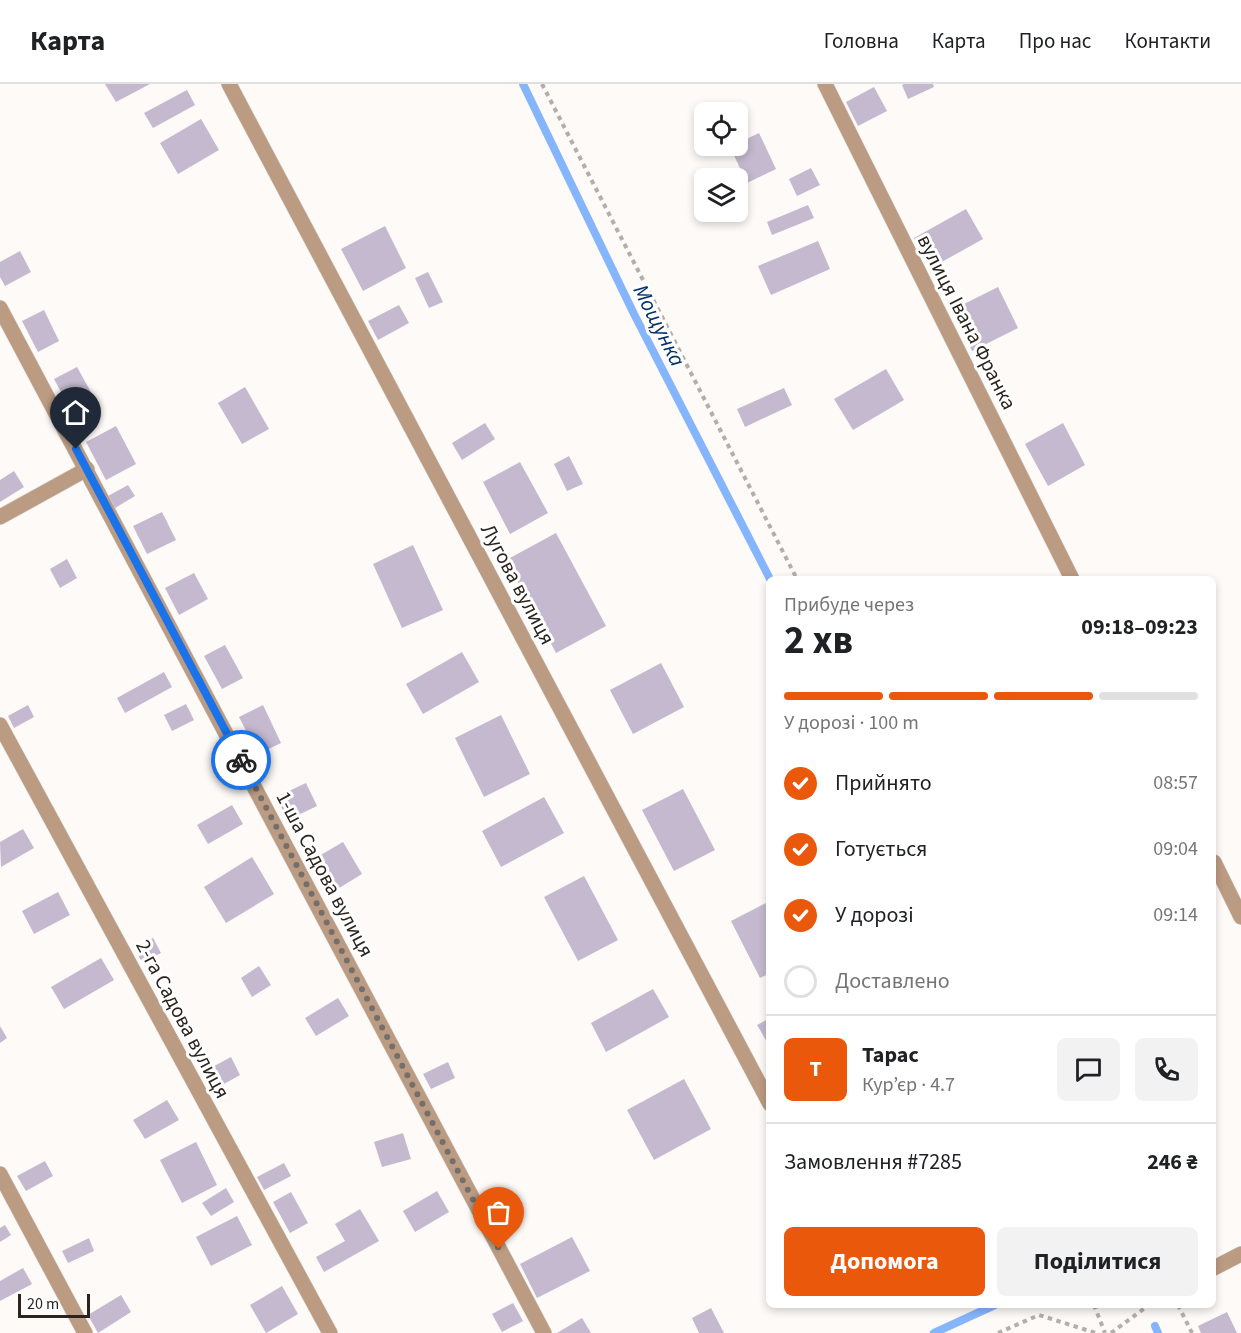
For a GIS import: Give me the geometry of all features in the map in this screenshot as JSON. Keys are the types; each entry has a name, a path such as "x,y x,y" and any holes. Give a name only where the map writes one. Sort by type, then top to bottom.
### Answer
{"street":[{"name":"Лугова вулиця","path":"229,84 766,1096"},
{"name":"вулиця Івана Франка","path":"825,84 1071,576"},
{"name":"1-ша Садова вулиця","path":"0,308 544,1333"},
{"path":"0,517 87,469"},
{"name":"2-га Садова вулиця","path":"0,725 330,1333"},
{"path":"1216,866 1241,917"},
{"path":"0,1174 85,1333"},
{"path":"1216,1267 1241,1254"}],"path":[{"path":"542,84 795,576"},
{"path":"1095,1308 1105,1333"},
{"path":"1111,1333 1145,1308"},
{"path":"1180,1308 1192,1333"},
{"path":"998,1333 1039,1315 1096,1333"}],"building":[{"path":"105,84 150,84 116,102"},
{"path":"933,84 934,87 908,99 902,85"},
{"path":"874,87 887,111 858,126 846,102"},
{"path":"187,90 195,105 153,128 144,113"},
{"path":"201,119 219,150 178,174 160,143"},
{"path":"759,133 776,169 748,183 748,168 740,168 734,156 748,156 748,138"},
{"path":"811,168 820,185 797,196 789,179"},
{"path":"808,205 814,218 772,235 767,222"},
{"path":"966,209 983,239 931,268 914,238"},
{"path":"385,226 406,268 363,291 341,249"},
{"path":"818,241 830,269 771,295 758,266"},
{"path":"20,251 31,272 5,286 0,277 0,262"},
{"path":"428,272 443,302 429,308 415,278"},
{"path":"998,287 1018,328 972,351 952,310"},
{"path":"399,305 409,323 378,340 368,321"},
{"path":"44,310 59,341 38,352 22,321"},
{"path":"77,367 97,403 74,416 54,379"},
{"path":"886,369 904,400 853,430 834,399"},
{"path":"245,387 269,429 242,444 218,403"},
{"path":"784,388 792,405 745,427 737,409"},
{"path":"485,423 495,439 462,460 452,443"},
{"path":"1063,423 1085,465 1048,486 1025,444"},
{"path":"116,426 136,464 106,480 86,442"},
{"path":"569,456 583,484 567,491 554,464"},
{"path":"520,462 548,513 510,534 483,482"},
{"path":"14,471 24,487 0,502 0,480"},
{"path":"128,485 135,496 115,508 108,496"},
{"path":"162,512 176,540 147,554 133,526"},
{"path":"556,533 606,626 556,653 506,560"},
{"path":"413,545 443,610 402,628 373,564"},
{"path":"67,559 77,578 60,588 50,569"},
{"path":"194,573 208,599 179,615 165,588"},
{"path":"225,645 243,678 222,689 204,656"},
{"path":"462,652 479,682 423,714 406,684"},
{"path":"661,663 684,707 633,734 610,690"},
{"path":"164,672 172,687 125,713 117,698"},
{"path":"186,704 194,720 172,731 164,715"},
{"path":"28,705 34,717 14,728 8,716"},
{"path":"263,705 281,743 258,754 239,717"},
{"path":"501,715 530,774 484,797 455,738"},
{"path":"306,783 317,806 288,820 276,797"},
{"path":"683,789 715,850 674,871 642,810"},
{"path":"544,797 564,833 501,867 482,831"},
{"path":"232,805 243,824 208,844 197,825"},
{"path":"23,829 34,848 1,867 0,842"},
{"path":"343,842 362,874 331,893 312,860"},
{"path":"252,857 274,894 226,923 204,887"},
{"path":"584,876 618,940 578,961 544,897"},
{"path":"58,892 70,915 34,934 22,911"},
{"path":"766,903 766,975 760,978 731,921"},
{"path":"153,938 161,953 142,962 134,948"},
{"path":"101,958 114,980 64,1009 51,987"},
{"path":"259,966 271,985 252,997 241,978"},
{"path":"653,989 669,1017 606,1052 591,1023"},
{"path":"338,998 349,1016 316,1036 305,1018"},
{"path":"766,1020 766,1040 757,1025"},
{"path":"0,1026 7,1038 0,1043"},
{"path":"231,1057 240,1075 215,1089 205,1071"},
{"path":"448,1062 455,1078 431,1089 423,1074"},
{"path":"684,1079 711,1129 654,1160 627,1110"},
{"path":"167,1100 179,1120 145,1139 133,1120"},
{"path":"403,1133 411,1159 382,1167 374,1142"},
{"path":"196,1142 217,1185 182,1203 160,1160"},
{"path":"45,1161 53,1176 26,1191 17,1176"},
{"path":"284,1163 291,1176 264,1190 257,1177"},
{"path":"226,1188 234,1202 211,1216 202,1203"},
{"path":"437,1191 449,1212 415,1232 403,1211"},
{"path":"291,1192 308,1223 290,1233 273,1202"},
{"path":"360,1209 379,1241 324,1272 316,1257 345,1241 335,1224"},
{"path":"237,1216 252,1245 211,1266 196,1237"},
{"path":"5,1225 11,1235 0,1242 0,1228"},
{"path":"572,1237 590,1271 537,1298 520,1264"},
{"path":"89,1238 94,1251 68,1263 62,1251"},
{"path":"23,1268 32,1284 0,1301 0,1281"},
{"path":"282,1286 298,1314 266,1333 250,1305"},
{"path":"121,1295 131,1312 98,1333 88,1315"},
{"path":"513,1303 523,1321 502,1332 492,1314"},
{"path":"711,1308 724,1333 699,1333 692,1318"},
{"path":"1227,1312 1237,1333 1201,1333 1198,1326"},
{"path":"582,1318 591,1333 557,1333"}],"waterway":[{"name":"Мощунка","path":"523,84 634,314 768,576"},
{"path":"934,1333 988,1308"},
{"name":"Мощунка","path":"1155,1326 1158,1333"}],"way so far":[{"path":"241,760 499,1249"}],"route":[{"path":"76,449 241,760"}]}
